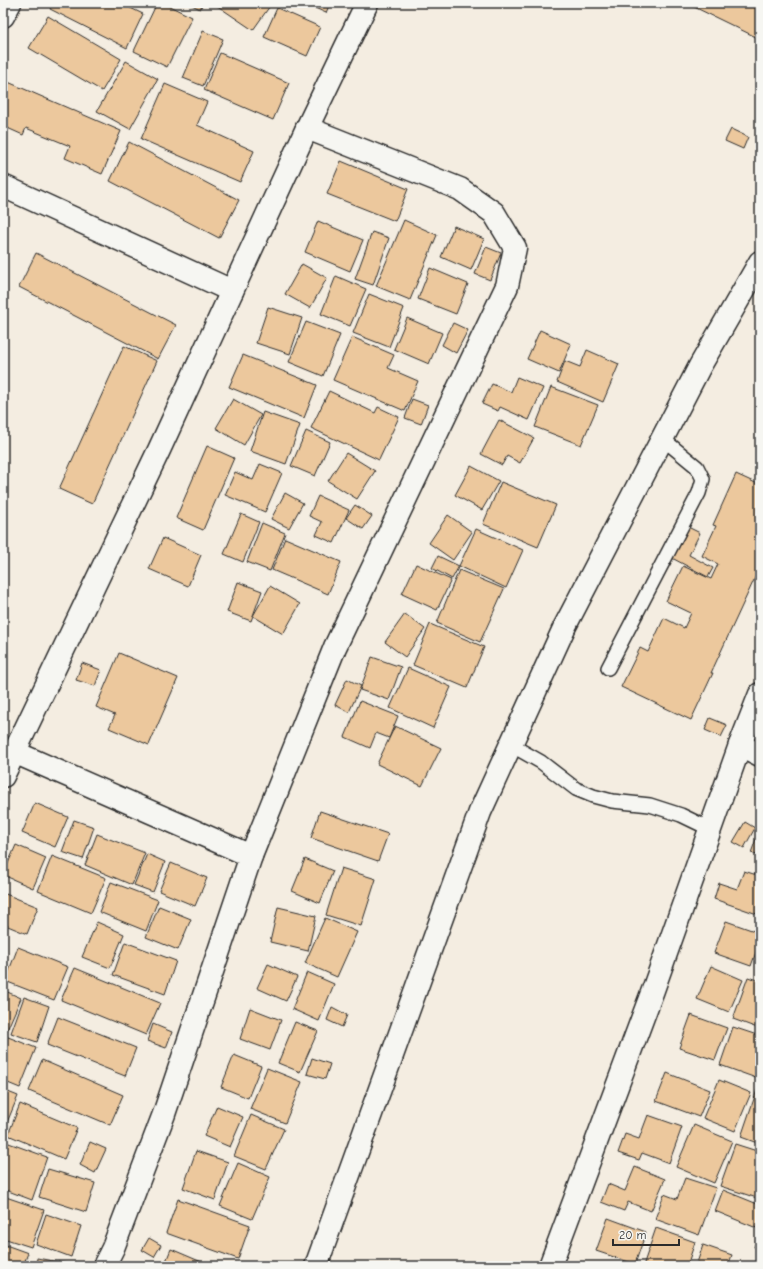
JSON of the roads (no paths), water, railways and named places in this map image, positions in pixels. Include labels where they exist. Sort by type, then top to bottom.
[{"type":"street","points":[[3,16],[10,3]]},
{"type":"street","points":[[3,776],[159,450],[307,128],[367,3]]},
{"type":"street","points":[[104,1266],[113,1248],[164,1114],[251,856],[335,647],[507,286],[515,248],[494,214],[460,189],[307,128]]},
{"type":"street","points":[[3,186],[232,291]]},
{"type":"street","points":[[316,1266],[480,812],[565,626],[700,366],[760,262]]},
{"type":"street","points":[[550,1266],[651,997],[740,745],[760,694]]},
{"type":"street","points":[[740,745],[760,755]]},
{"type":"street","points":[[14,752],[251,856]]},
{"type":"lane","points":[[608,668],[698,493],[703,479],[697,467],[662,439]]},
{"type":"lane","points":[[511,745],[541,762],[576,789],[593,796],[612,801],[650,805],[680,815],[710,829]]}]
